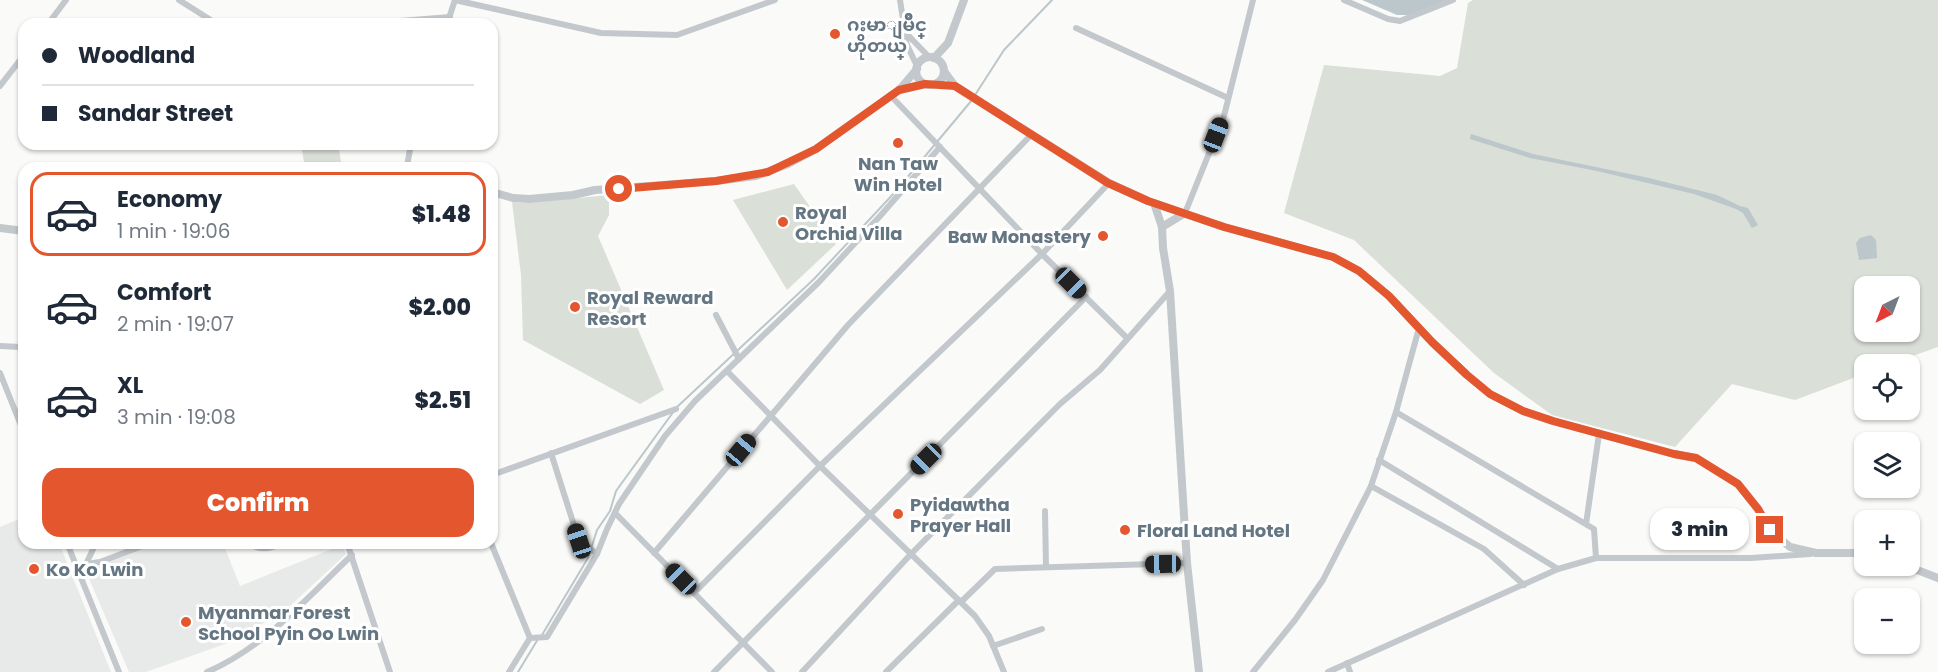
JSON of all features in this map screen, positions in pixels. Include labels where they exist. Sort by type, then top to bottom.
[{"type":"street","points":[[52,18],[66,0]]},
{"type":"street","points":[[179,0],[208,18]]},
{"type":"street","points":[[450,18],[455,0],[601,33],[677,35],[775,0]]},
{"type":"street","points":[[900,0],[907,45],[917,68],[918,78],[925,84]]},
{"type":"street","points":[[936,83],[942,78],[948,44],[964,0]]},
{"type":"street","points":[[1162,227],[1185,213],[1224,116],[1253,0]]},
{"type":"street","points":[[1344,0],[1388,19],[1400,21],[1453,0]]},
{"type":"street","points":[[1076,28],[1228,98]]},
{"type":"street","points":[[906,33],[942,64],[955,86]]},
{"type":"street","points":[[899,90],[924,58],[932,57],[948,44]]},
{"type":"street","points":[[1,83],[18,62]]},
{"type":"street","points":[[498,194],[529,199],[573,195],[595,190],[756,176],[788,164],[816,149],[899,90],[936,83],[955,86],[1108,183],[1154,203],[1224,227],[1333,257],[1359,271],[1389,296],[1467,375],[1490,394],[1523,411],[1599,434],[1696,458],[1738,484],[1758,509],[1770,530],[1790,547],[1816,553]]},
{"type":"street","points":[[890,95],[1042,254],[1127,338]]},
{"type":"street","points":[[654,553],[848,324],[1030,135]]},
{"type":"street","points":[[532,638],[547,637],[596,553],[619,504],[665,436],[695,401],[819,282],[881,215],[939,147]]},
{"type":"street","points":[[694,593],[820,466],[1042,254],[1108,183]]},
{"type":"street","points":[[1154,203],[1162,227],[1170,291],[1186,563],[1199,672]]},
{"type":"street","points":[[0,228],[18,230]]},
{"type":"street","points":[[802,672],[911,554],[1060,404],[1100,370],[1170,291]]},
{"type":"street","points":[[714,672],[1086,297]]},
{"type":"street","points":[[716,315],[739,358]]},
{"type":"street","points":[[1253,672],[1295,620],[1323,580],[1371,486],[1396,412],[1419,328]]},
{"type":"street","points":[[0,346],[18,347]]},
{"type":"street","points":[[727,371],[820,466],[975,616],[993,646],[1004,672]]},
{"type":"street","points":[[0,373],[18,418]]},
{"type":"street","points":[[498,472],[676,409]]},
{"type":"street","points":[[1396,412],[1594,529],[1596,558]]},
{"type":"street","points":[[1586,524],[1599,434]]},
{"type":"street","points":[[551,453],[579,541],[584,541],[596,553]]},
{"type":"street","points":[[1379,460],[1558,568]]},
{"type":"street","points":[[1371,486],[1484,549],[1524,585]]},
{"type":"street","points":[[1045,510],[1046,567]]},
{"type":"street","points":[[616,514],[772,672]]},
{"type":"street","points":[[69,549],[119,672]]},
{"type":"street","points":[[79,573],[93,549]]},
{"type":"street","points":[[86,564],[100,562],[134,549]]},
{"type":"street","points":[[350,549],[390,672]]},
{"type":"street","points":[[494,549],[532,638]]},
{"type":"street","points":[[1328,672],[1558,568],[1596,558],[1751,558],[1816,553],[1854,553]]},
{"type":"street","points":[[207,672],[226,663],[270,634],[352,555]]},
{"type":"street","points":[[886,672],[995,569],[1186,563]]},
{"type":"street","points":[[1920,571],[1938,578]]},
{"type":"street","points":[[993,646],[1042,629]]},
{"type":"street","points":[[510,672],[532,638]]},
{"type":"street","points":[[1347,663],[1350,672]]},
{"type":"shaded area","points":[[1362,0],[1449,0],[1409,15],[1397,15]]},
{"type":"shaded area","points":[[1473,0],[1938,0],[1938,347],[1918,354],[1854,354],[1854,378],[1795,400],[1732,384],[1675,447],[1552,415],[1494,373],[1354,240],[1284,213],[1324,65],[1440,76],[1457,68],[1468,3]]},
{"type":"shaded area","points":[[1471,134],[1533,154],[1649,178],[1717,195],[1748,208],[1758,225],[1752,228],[1743,213],[1694,194],[1530,158],[1470,139]]},
{"type":"shaded area","points":[[302,150],[339,150],[341,162],[304,162]]},
{"type":"shaded area","name":"Royal Orchid Villa","points":[[794,184],[836,244],[787,290],[733,200]]},
{"type":"shaded area","name":"Royal Reward Resort","points":[[609,195],[609,215],[598,236],[664,390],[640,404],[523,340],[521,275],[512,202],[526,203]]},
{"type":"shaded area","points":[[1871,235],[1876,240],[1877,258],[1859,260],[1856,243],[1860,238]]},
{"type":"shaded area","points":[[18,520],[18,549],[61,549],[111,672],[0,672],[0,527]]},
{"type":"shaded area","name":"Myanmar Forest School Pyin Oo Lwin","points":[[139,549],[225,549],[240,586],[332,549],[344,549],[346,554],[290,606],[239,639],[146,672],[129,672],[85,569]]},
{"type":"waterway","points":[[975,95],[1004,50],[1052,0]]},
{"type":"waterway","points":[[677,407],[814,279],[896,191],[972,100]]},
{"type":"waterway","points":[[542,635],[588,558],[597,530],[610,511],[616,491],[674,411]]},
{"type":"waterway","points":[[518,672],[538,639]]},
{"type":"place","name":"ဂႏမာျမိဳင္ ဟိုတယ္","points":[[835,34]]},
{"type":"place","name":"Nan Taw Win Hotel","points":[[898,143]]},
{"type":"place","name":"Royal Orchid Villa","points":[[783,222]]},
{"type":"place","name":"Baw Monastery","points":[[1103,236]]},
{"type":"place","name":"Royal Reward Resort","points":[[575,307]]},
{"type":"place","name":"Pyidawtha Prayer Hall","points":[[898,514]]},
{"type":"place","name":"Floral Land Hotel","points":[[1125,530]]},
{"type":"place","name":"Ko Ko Lwin","points":[[34,569]]},
{"type":"place","name":"Myanmar Forest School Pyin Oo Lwin","points":[[186,622]]},
{"type":"route","points":[[619,189],[756,176],[788,164],[816,149],[899,90],[936,83],[955,86],[1108,183],[1148,201],[1224,227],[1311,249],[1333,257],[1359,271],[1389,296],[1432,342],[1490,394],[1523,411],[1553,421],[1619,440],[1696,458],[1738,484],[1758,509],[1770,530]]}]
